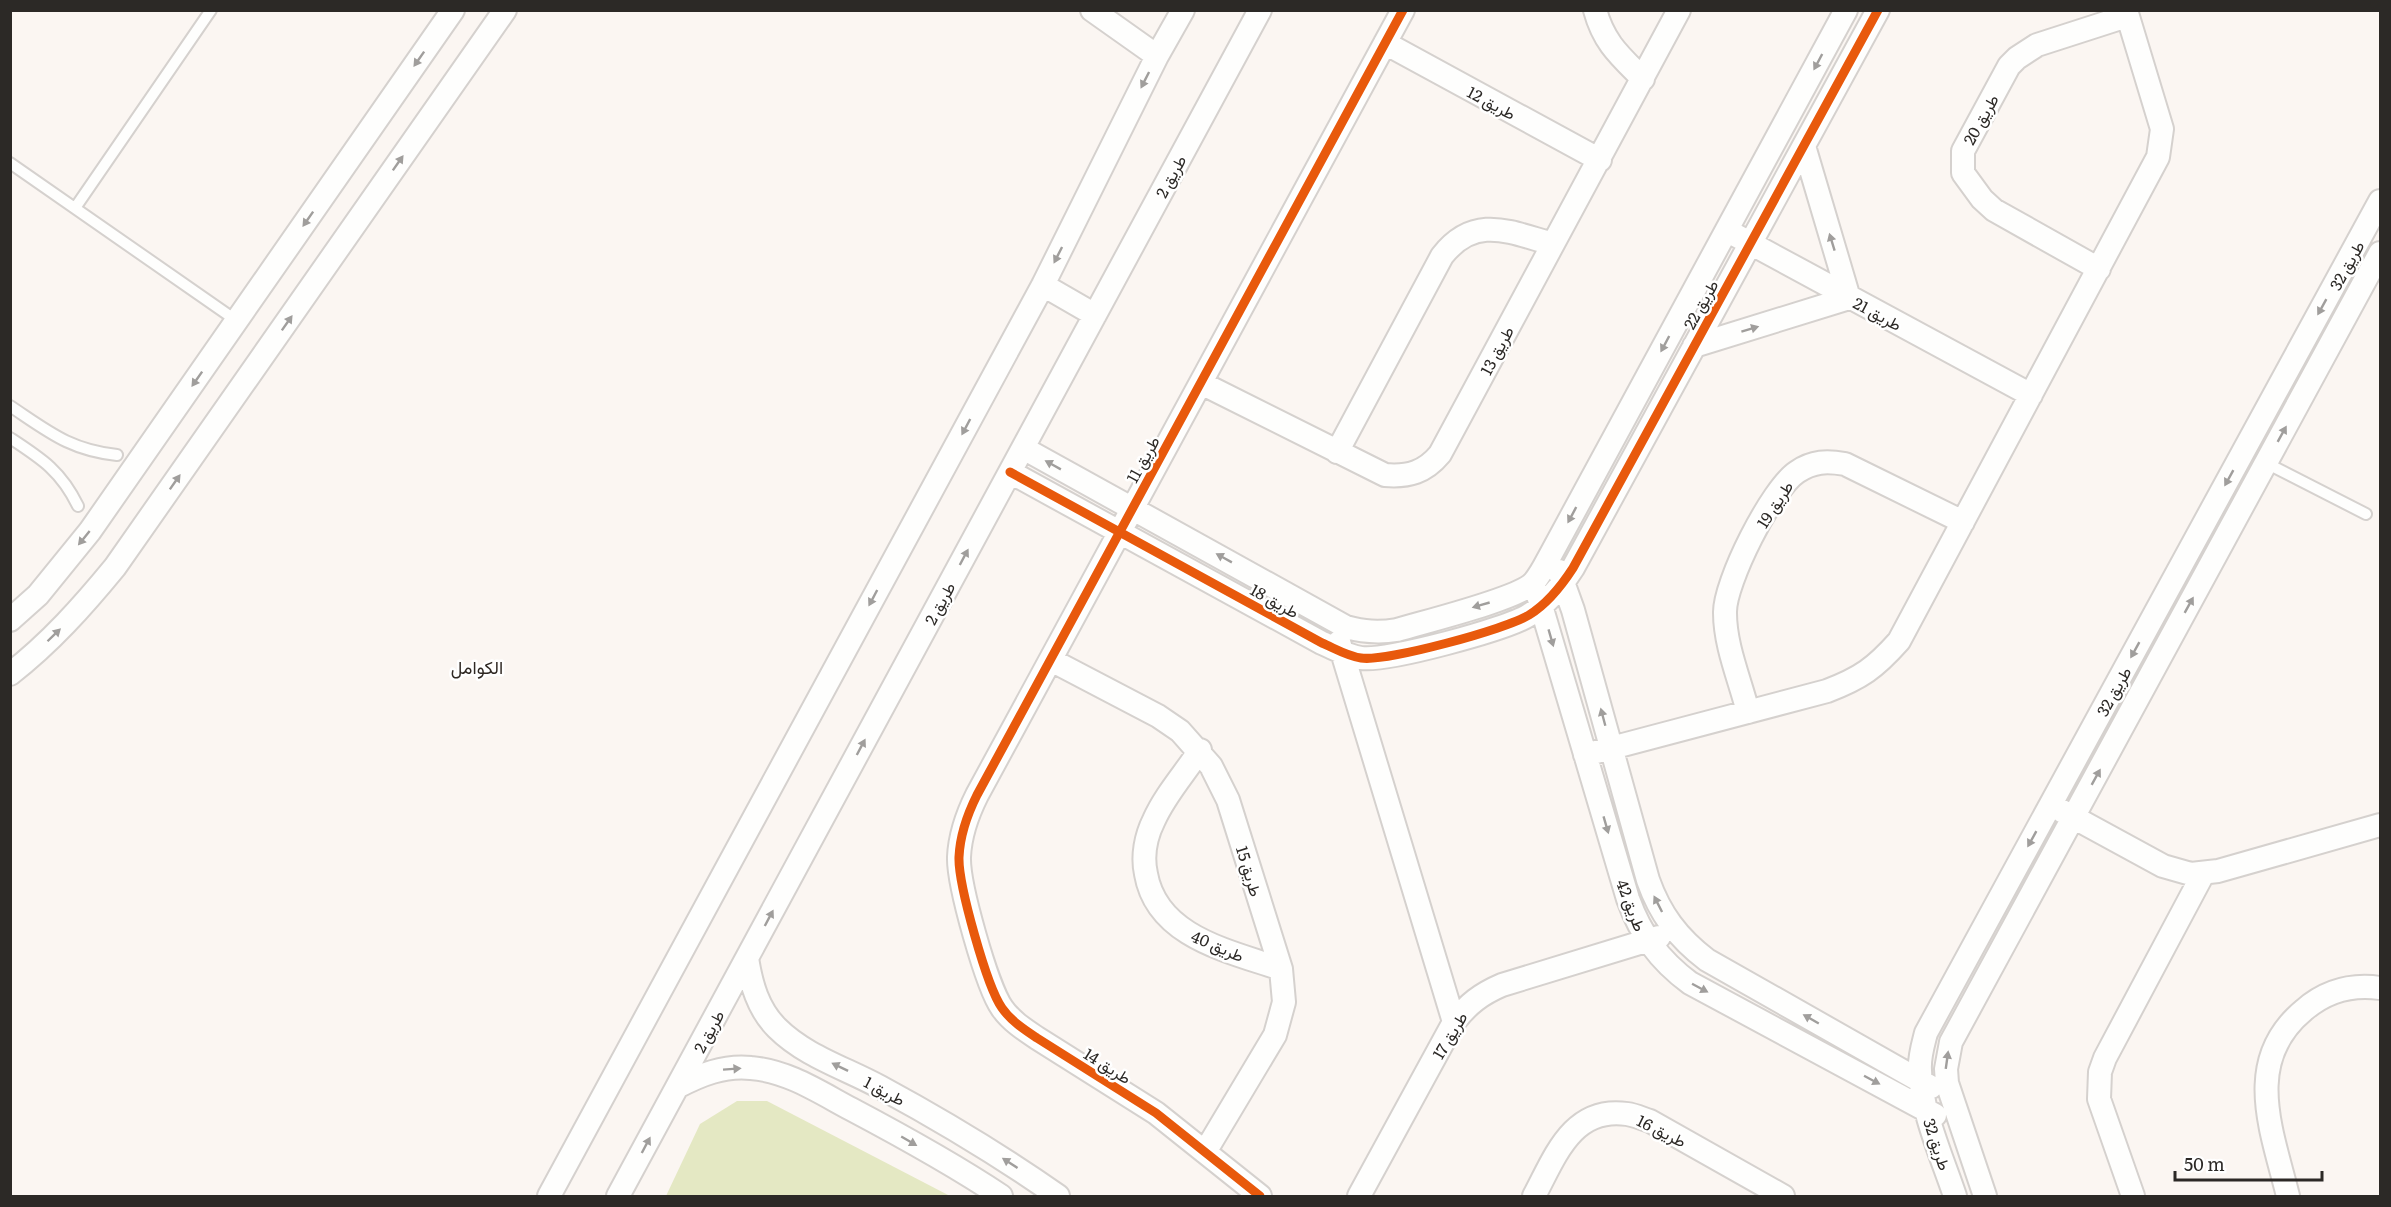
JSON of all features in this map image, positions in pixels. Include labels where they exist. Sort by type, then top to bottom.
[{"type":"street","points":[[10,620],[38,595],[90,531],[453,10]]},
{"type":"street","points":[[10,674],[74,616],[115,567],[505,10]]},
{"type":"street","points":[[1092,10],[1157,56]]},
{"type":"street","points":[[549,1197],[1042,285],[1157,56],[1183,10]]},
{"type":"street","name":"طريق 2","points":[[618,1197],[1260,10]]},
{"type":"street","name":"طريق 11","points":[[976,934],[961,880],[959,859],[961,837],[967,815],[1403,10]]},
{"type":"street","points":[[1595,10],[1600,29],[1613,50],[1643,79]]},
{"type":"street","name":"طريق 13","points":[[1201,383],[1385,475],[1410,475],[1432,464],[1440,454],[1600,160],[1679,10]]},
{"type":"street","name":"طريق 22","points":[[1534,582],[1846,10]]},
{"type":"street","name":"طريق 22","points":[[1541,606],[1564,582],[1878,10]]},
{"type":"street","points":[[1585,755],[1827,691],[1855,680],[1879,663],[1899,641],[2158,157],[2162,142],[2159,120],[2127,13]]},
{"type":"street","name":"طريق 20","points":[[2099,269],[1994,210],[1982,199],[1963,173],[1963,151],[2003,76],[2017,58],[2037,45],[2127,13]]},
{"type":"street","name":"طريق 12","points":[[1385,44],[1600,160]]},
{"type":"street","points":[[1694,346],[1849,298],[1804,146]]},
{"type":"street","name":"طريق 32","points":[[1955,1197],[1920,1081],[1921,1050],[1926,1033],[2380,201]]},
{"type":"street","points":[[1337,452],[1442,256],[1453,243],[1467,233],[1484,229],[1499,229],[1553,244]]},
{"type":"street","name":"طريق 21","points":[[1727,230],[2031,395]]},
{"type":"street","name":"طريق 32","points":[[1985,1197],[1953,1100],[1946,1069],[1951,1042],[2380,253]]},
{"type":"street","points":[[1042,285],[1095,315]]},
{"type":"street","name":"طريق 18","points":[[1023,448],[1354,629],[1380,633],[1505,597],[1526,589],[1534,582]]},
{"type":"street","name":"طريق 19","points":[[1748,712],[1729,640],[1725,597],[1748,545],[1783,487],[1795,473],[1810,464],[1828,461],[1845,464],[1963,522]]},
{"type":"street","name":"طريق 18","points":[[1010,472],[1342,652],[1360,658],[1381,658],[1509,625],[1541,606]]},
{"type":"street","name":"طريق 42","points":[[1551,554],[1564,582],[1648,880],[1655,899],[1675,932],[1707,960],[1953,1100]]},
{"type":"street","name":"طريق 42","points":[[1534,582],[1628,899],[1635,919],[1647,941],[1673,970],[1690,983],[1963,1130]]},
{"type":"street","points":[[1331,617],[1454,1022]]},
{"type":"street","name":"طريق 15","points":[[1051,660],[1158,716],[1180,731],[1200,750],[1216,774],[1228,800],[1281,969],[1284,1002],[1275,1035],[1205,1152]]},
{"type":"street","name":"طريق 40","points":[[1200,750],[1154,820],[1146,841],[1144,864],[1148,887],[1159,908],[1175,925],[1221,948],[1281,969]]},
{"type":"street","points":[[2050,805],[2163,866],[2190,874],[2203,874],[2380,825]]},
{"type":"street","points":[[2133,1197],[2099,1099],[2100,1072],[2105,1058],[2203,874]]},
{"type":"street","name":"طريق 17","points":[[1359,1197],[1454,1022],[1467,1005],[1483,993],[1502,985],[1675,932]]},
{"type":"street","name":"طريق 14","points":[[976,934],[992,991],[1002,1009],[1020,1026],[1156,1113],[1260,1197]]},
{"type":"street","name":"طريق 1","points":[[747,958],[751,982],[761,1006],[776,1026],[795,1043],[925,1112],[986,1148],[1058,1197]]},
{"type":"street","points":[[2288,1197],[2267,1113],[2265,1083],[2270,1058],[2287,1027],[2313,1002],[2334,991],[2353,987],[2380,988]]},
{"type":"street","name":"طريق 1","points":[[677,1087],[696,1077],[722,1069],[749,1067],[776,1072],[882,1125],[1001,1197]]},
{"type":"street","name":"طريق 16","points":[[1534,1197],[1565,1138],[1587,1120],[1604,1114],[1628,1114],[1650,1121],[1783,1197]]},
{"type":"lane","points":[[75,208],[211,10]]},
{"type":"lane","points":[[10,163],[237,321]]},
{"type":"lane","points":[[10,406],[63,441],[90,451],[117,455]]},
{"type":"lane","points":[[10,438],[54,469],[70,490],[78,506]]},
{"type":"lane","points":[[2266,463],[2366,514]]},
{"type":"green space","points":[[737,1101],[767,1101],[950,1196],[666,1196],[700,1124]]},
{"type":"cycle path","points":[[1260,1196],[1156,1113],[1032,1035],[1006,1013],[996,997],[974,935],[963,889],[959,857],[965,825],[977,795],[1403,10]]},
{"type":"cycle path","points":[[1010,472],[1322,643],[1356,657],[1374,658],[1419,650],[1497,628],[1529,615],[1554,594],[1573,568],[1878,10]]},
{"type":"district","name":"الكوامل","points":[[477,666]]}]
